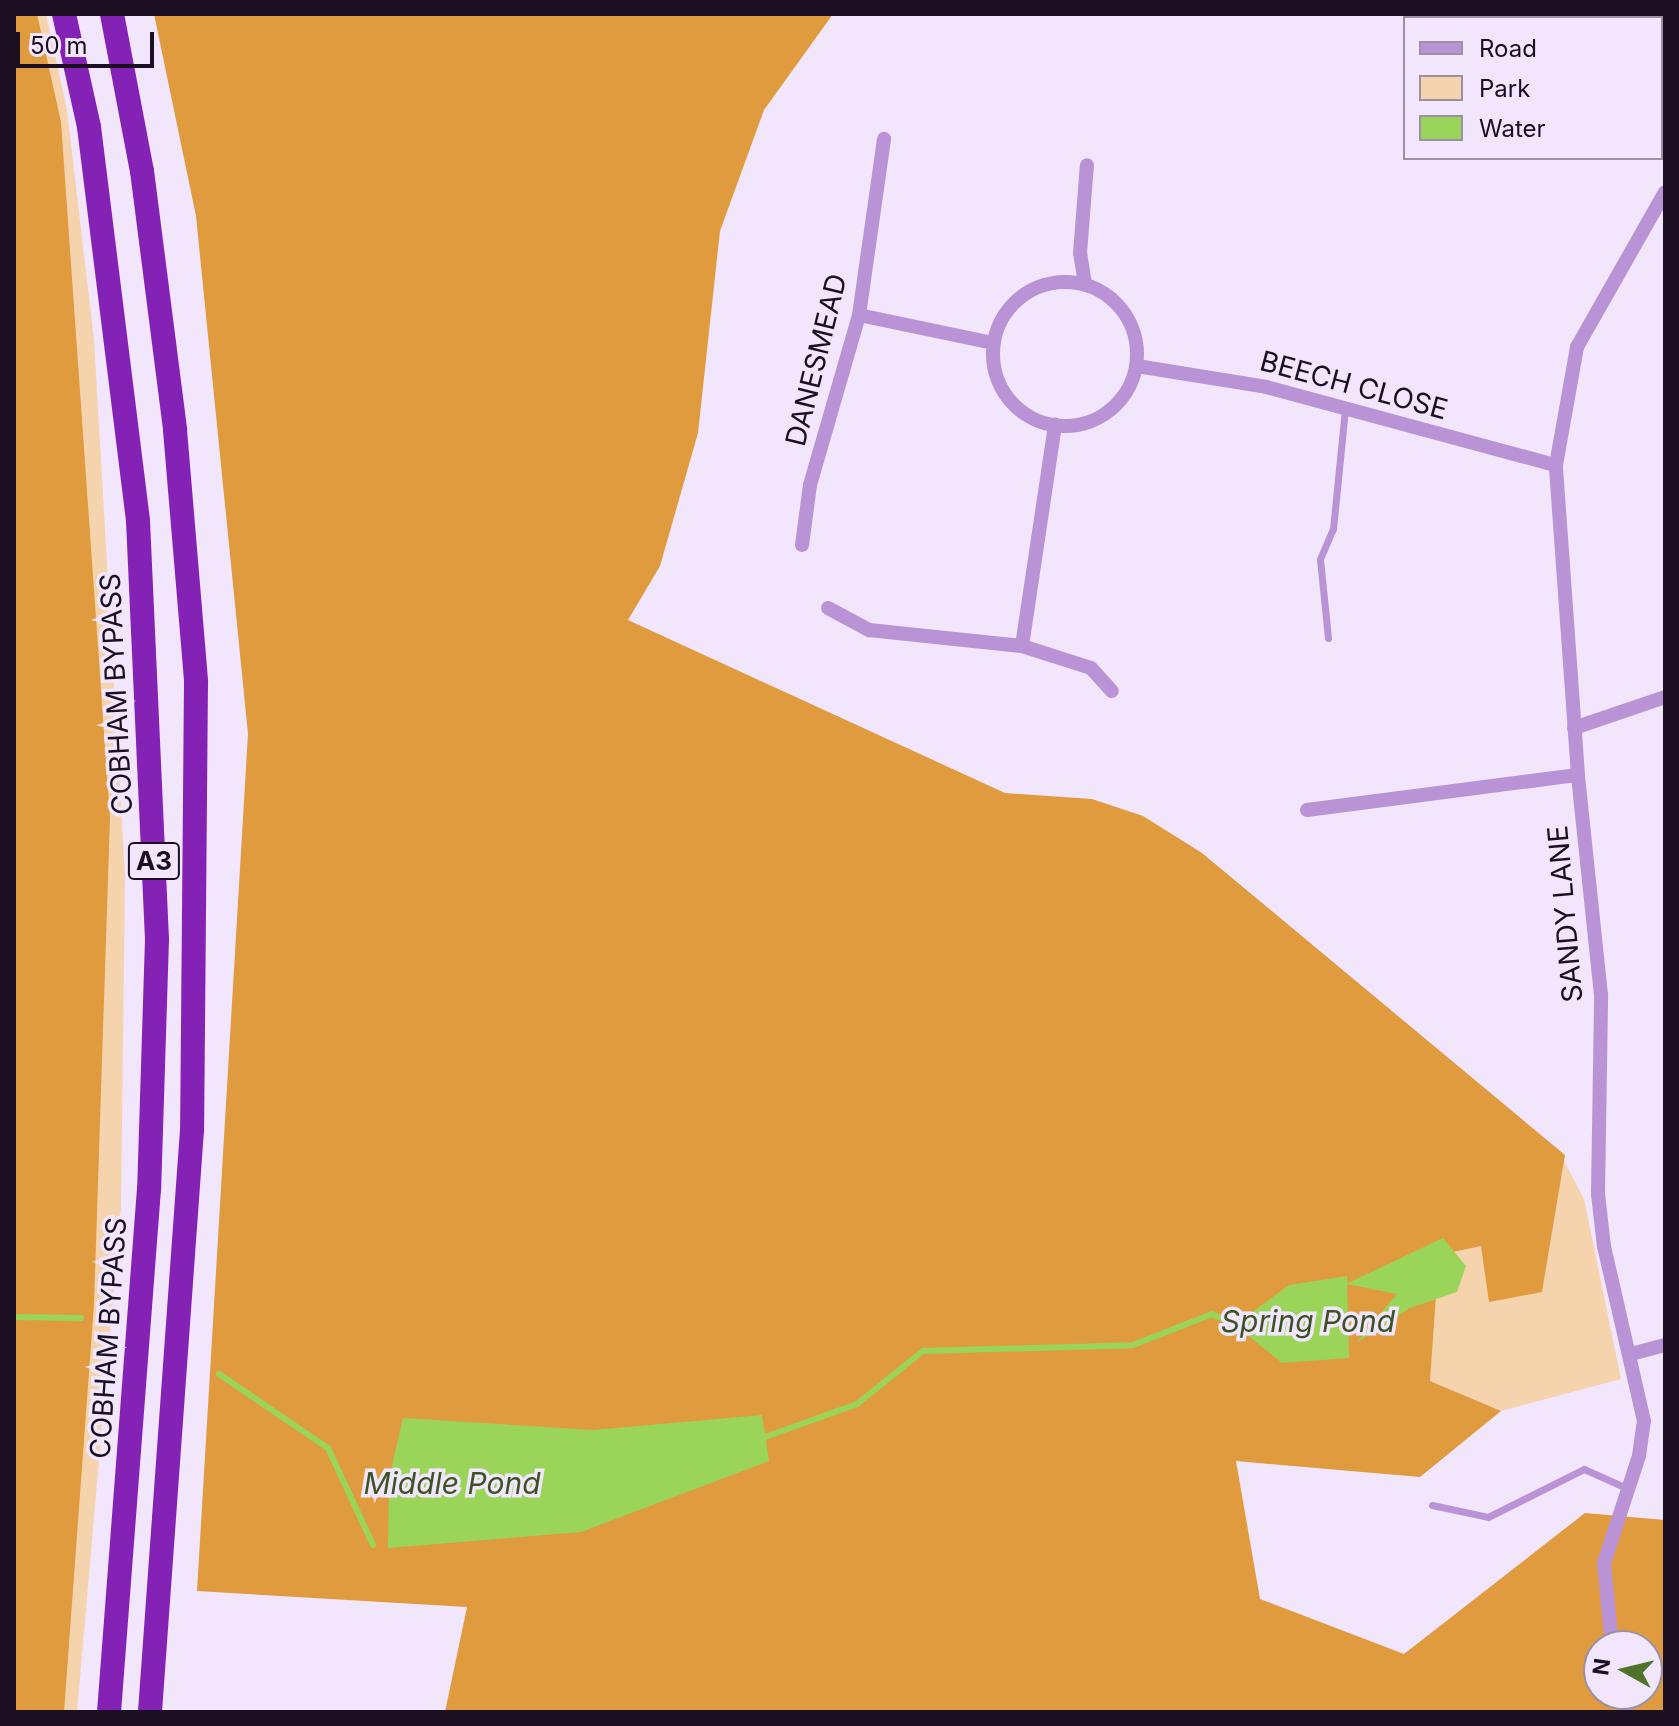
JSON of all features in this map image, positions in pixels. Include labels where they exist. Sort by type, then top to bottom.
[{"type":"highway","name":"COBHAM BYPASS","points":[[64,14],[89,127],[138,521],[157,939],[149,1189],[109,1712]]},
{"type":"highway","name":"A3","points":[[112,14],[142,171],[173,415],[196,682],[192,1130],[150,1712]]},
{"type":"street","name":"DANESMEAD","points":[[802,545],[810,485],[859,315],[884,139]]},
{"type":"street","points":[[1085,284],[1080,253],[1087,165]]},
{"type":"street","name":"SANDY LANE","points":[[1610,1630],[1604,1563],[1629,1489],[1644,1421],[1604,1246],[1598,1194],[1601,995],[1574,728],[1556,465],[1577,347],[1665,192]]},
{"type":"street","points":[[1052,282],[1085,284],[1119,305],[1136,337],[1137,366],[1129,390],[1098,420],[1074,427],[1038,422],[1009,402],[994,372],[993,343],[1018,299],[1052,282]]},
{"type":"street","points":[[859,315],[993,343]]},
{"type":"street","name":"BEECH CLOSE","points":[[1137,366],[1212,374],[1556,465]]},
{"type":"street","points":[[1022,646],[1055,424]]},
{"type":"street","points":[[828,608],[869,630],[1022,646],[1091,668],[1112,691]]},
{"type":"street","points":[[1574,728],[1665,697]]},
{"type":"street","points":[[1307,810],[1578,775]]},
{"type":"street","points":[[1631,1354],[1665,1345]]},
{"type":"lane","points":[[1328,638],[1320,559],[1333,529],[1345,409]]},
{"type":"lane","points":[[1432,1505],[1488,1517],[1584,1469],[1629,1489]]},
{"type":"green space","points":[[14,14],[46,14],[67,110],[94,340],[125,875],[121,1207],[77,1712],[14,1712]]},
{"type":"green space","points":[[1564,1161],[1584,1199],[1621,1379],[1501,1411],[1430,1381],[1439,1255],[1481,1246],[1542,1292]]},
{"type":"shaded area","points":[[14,14],[37,14],[61,122],[110,817],[94,1304],[64,1712],[14,1712]]},
{"type":"shaded area","points":[[154,14],[833,14],[764,110],[720,231],[698,433],[660,566],[628,620],[1005,793],[1092,799],[1143,816],[1202,853],[1565,1155],[1542,1292],[1489,1302],[1481,1246],[1439,1255],[1430,1381],[1501,1411],[1420,1477],[1236,1461],[1260,1599],[1404,1654],[1585,1513],[1665,1520],[1665,1712],[445,1712],[467,1607],[197,1591],[248,734],[196,216]]},
{"type":"water","name":"Spring Pond","points":[[1443,1238],[1466,1266],[1457,1292],[1410,1308],[1356,1343],[1397,1294],[1347,1284],[1349,1358],[1282,1363],[1235,1325],[1289,1285],[1347,1276],[1348,1283]]},
{"type":"water","name":"Middle Pond","points":[[762,1415],[769,1461],[581,1532],[388,1548],[389,1479],[403,1418],[593,1430]]},
{"type":"waterway","name":"Spring Pond","points":[[765,1437],[857,1404],[923,1351],[1133,1345],[1212,1314],[1235,1325]]},
{"type":"waterway","points":[[14,1317],[81,1318]]},
{"type":"waterway","points":[[219,1374],[328,1448],[373,1545]]}]
